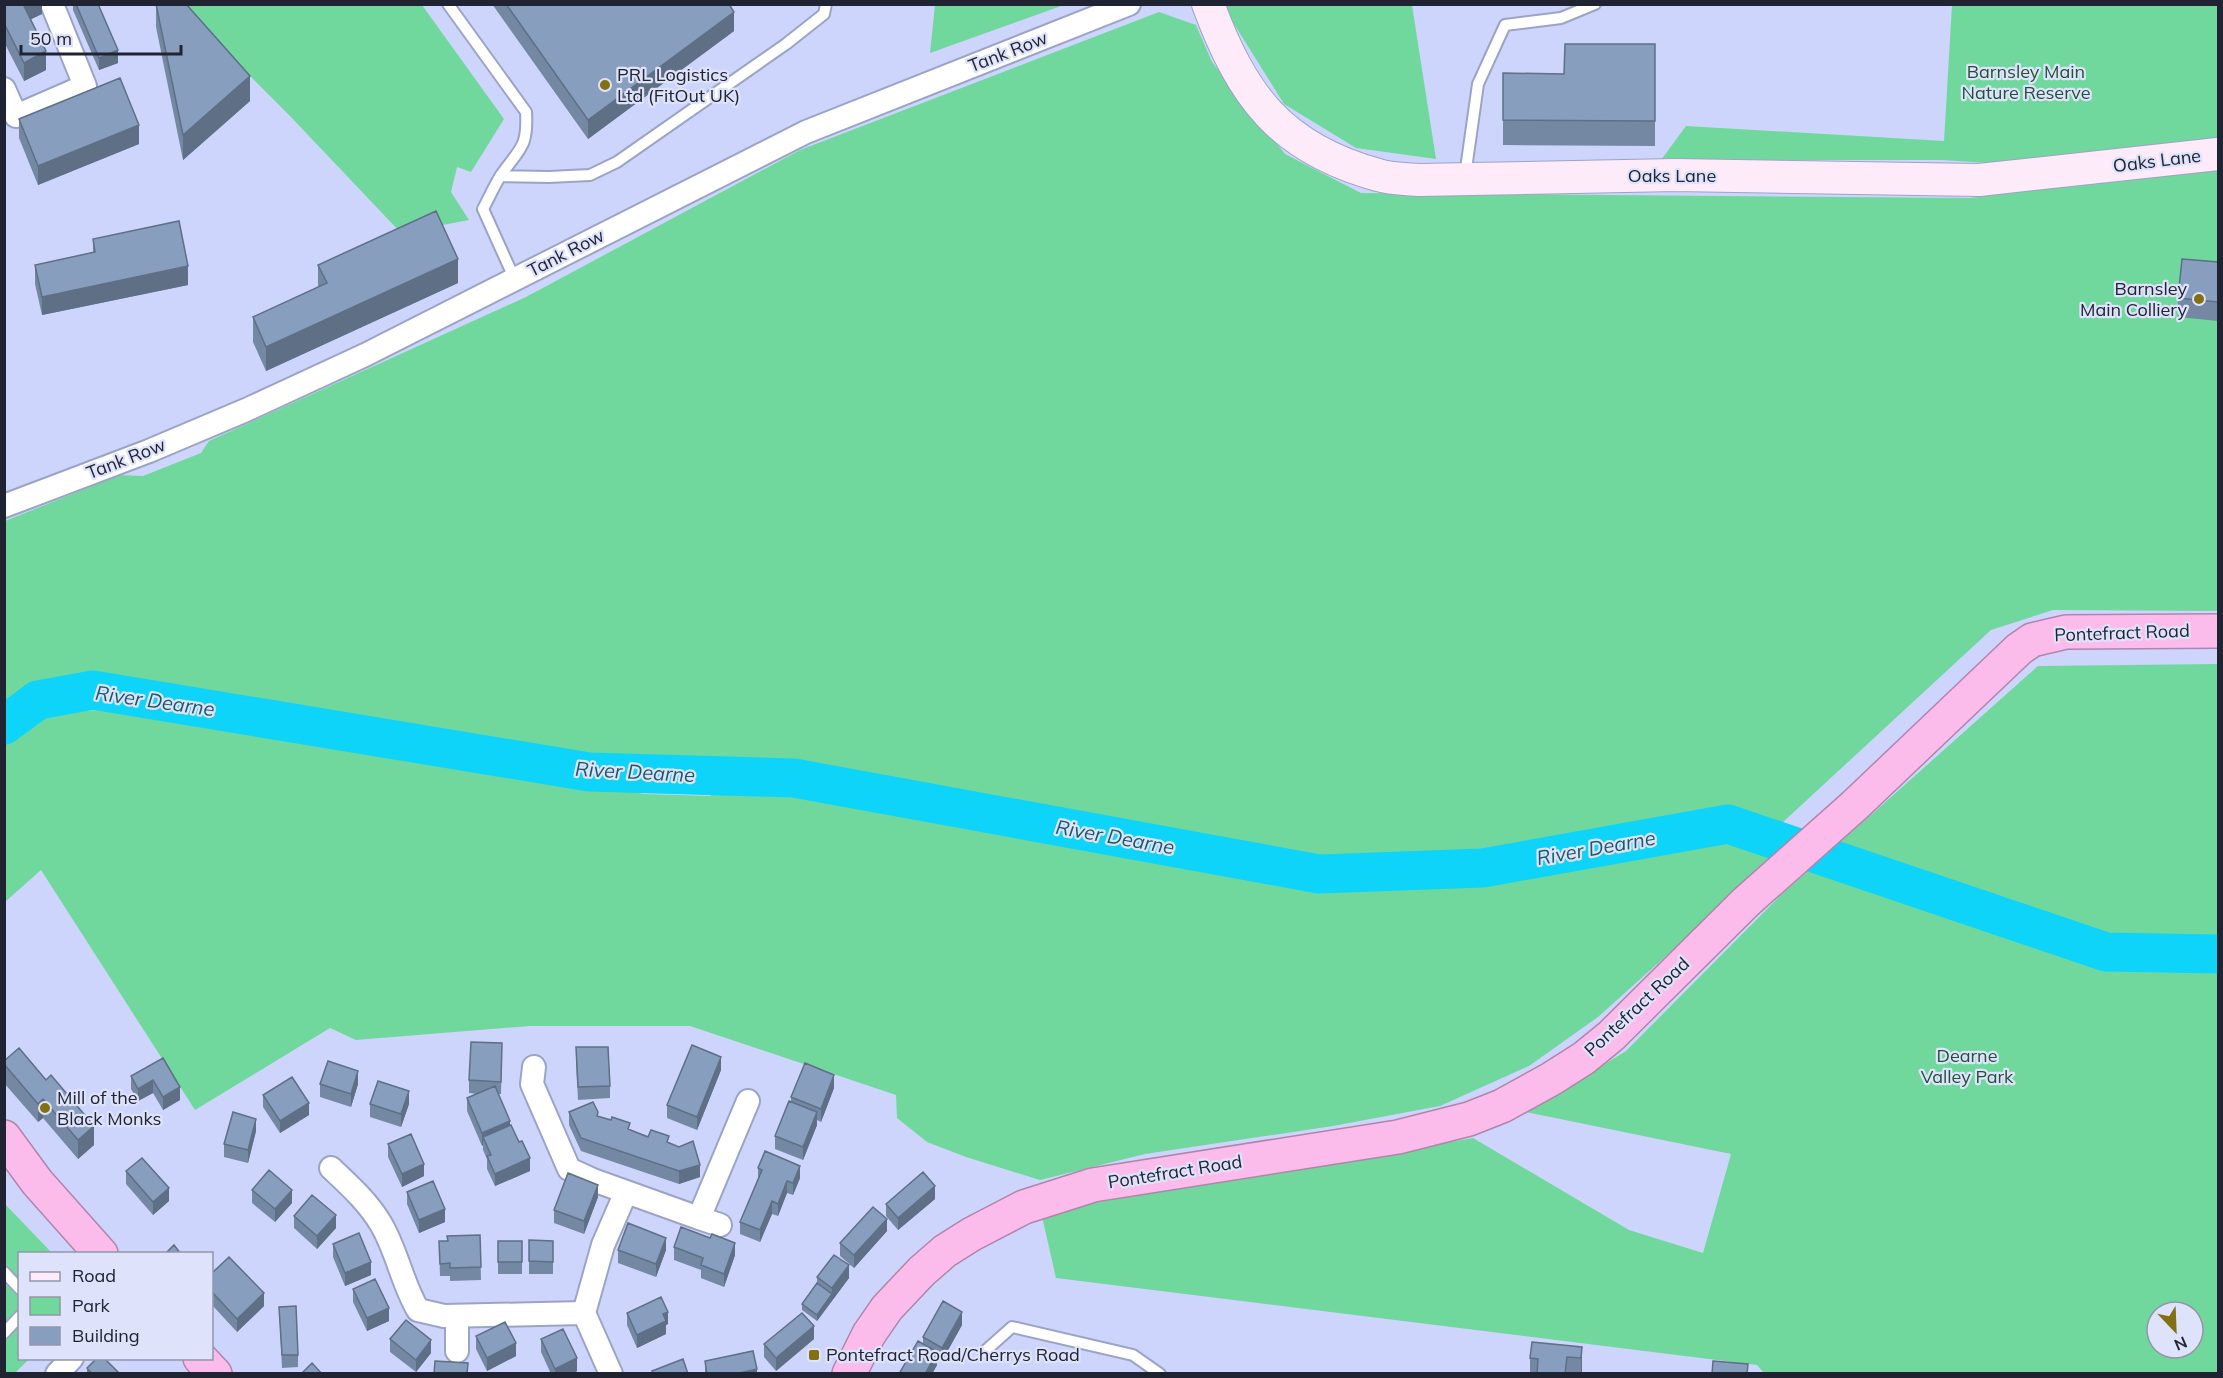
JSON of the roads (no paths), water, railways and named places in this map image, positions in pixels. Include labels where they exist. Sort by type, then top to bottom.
[{"type":"highway","name":"Pontefract Road","points":[[849,1374],[869,1334],[887,1308],[922,1271],[954,1246],[1024,1207],[1093,1185],[1398,1137],[1469,1119],[1526,1094],[1584,1058],[1611,1036],[1746,902],[1854,806],[2032,640],[2066,632],[2218,631]]},
{"type":"highway","points":[[4,1137],[37,1182],[98,1252]]},
{"type":"highway","points":[[201,1360],[214,1374]]},
{"type":"street","points":[[4,89],[16,116],[85,86],[52,4]]},
{"type":"street","name":"Tank Row","points":[[4,506],[149,451],[246,410],[365,355],[806,132],[1129,4]]},
{"type":"street","name":"Oaks Lane","points":[[1208,4],[1218,32],[1239,74],[1259,104],[1278,125],[1301,142],[1329,157],[1380,176],[1419,180],[1675,175],[1979,180],[2218,154]]},
{"type":"street","points":[[534,1067],[532,1084],[569,1169],[626,1192],[710,1221],[748,1101]]},
{"type":"street","points":[[331,1168],[360,1196],[381,1224],[394,1251],[407,1291],[418,1310],[444,1316],[584,1313]]},
{"type":"street","points":[[611,1374],[584,1313],[603,1245],[626,1192]]},
{"type":"street","points":[[457,1316],[457,1351]]},
{"type":"street","points":[[57,1374],[71,1360]]},
{"type":"lane","points":[[448,4],[526,112],[527,132],[520,153],[501,176],[483,209],[515,280]]},
{"type":"lane","points":[[501,176],[590,175],[617,162],[786,44],[824,14],[826,4]]},
{"type":"lane","points":[[1464,179],[1478,84],[1505,25],[1561,18],[1595,4]]},
{"type":"lane","points":[[4,1272],[18,1287]]},
{"type":"lane","points":[[4,1333],[18,1318]]},
{"type":"lane","points":[[984,1352],[1012,1327],[1134,1355],[1160,1374]]},
{"type":"waterway","name":"River Dearne","points":[[4,725],[38,700],[93,690],[589,772],[794,778],[1319,874],[1483,868],[1728,824],[2106,952],[2218,954]]},
{"type":"place","name":"PRL Logistics Ltd (FitOut UK)","points":[[605,85]]},
{"type":"place","name":"Barnsley Main Colliery","points":[[2199,299]]},
{"type":"place","name":"Mill of the Black Monks","points":[[45,1108]]},
{"type":"place","name":"Pontefract Road/Cherrys Road","points":[[814,1355]]},
{"type":"park label","name":"Barnsley Main Nature Reserve","points":[[2026,82]]},
{"type":"park label","name":"Dearne Valley Park","points":[[1967,1066]]}]
